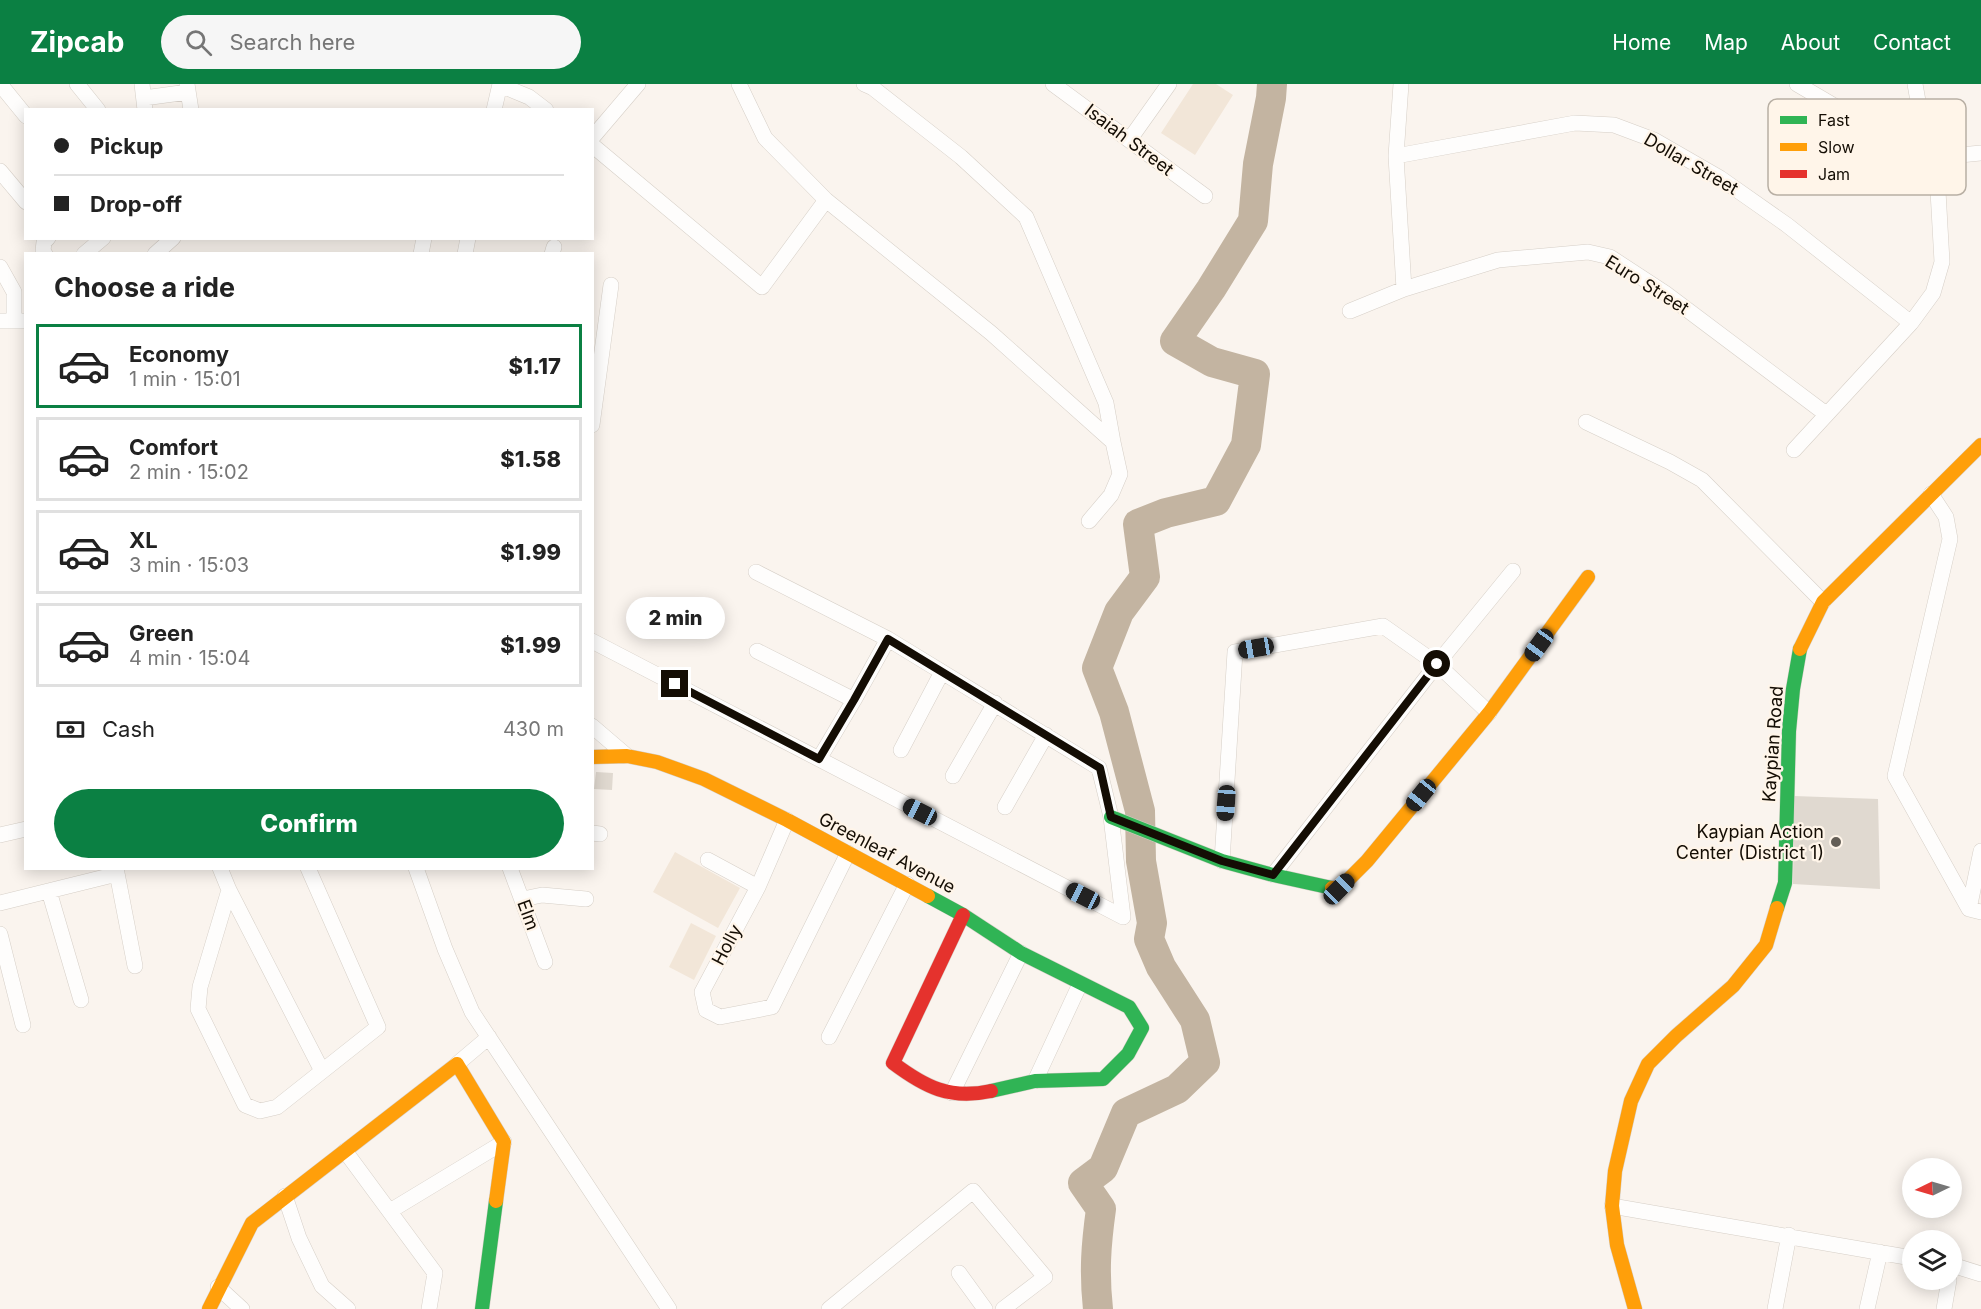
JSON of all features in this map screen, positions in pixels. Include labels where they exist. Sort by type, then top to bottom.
[{"type":"street","points":[[0,84],[24,114]]},
{"type":"street","points":[[77,84],[96,108]]},
{"type":"street","points":[[494,108],[500,84],[529,97],[543,108]]},
{"type":"street","points":[[594,136],[638,84]]},
{"type":"street","points":[[739,84],[765,138],[826,200],[991,333],[1113,442]]},
{"type":"street","points":[[864,84],[873,88],[961,157],[1026,217],[1106,403],[1120,474],[1112,495],[1089,521]]},
{"type":"street","name":"Isaiah Street","points":[[1053,84],[1205,196]]},
{"type":"street","points":[[1130,140],[1170,84]]},
{"type":"street","points":[[1401,84],[1396,156],[1404,290]]},
{"type":"street","points":[[1797,84],[1823,99]]},
{"type":"street","points":[[1915,84],[1918,99]]},
{"type":"street","points":[[143,97],[188,88],[191,108]]},
{"type":"street","name":"Dollar Street","points":[[1396,156],[1575,123],[1614,124],[1654,140],[1720,178],[1787,225],[1911,323]]},
{"type":"street","points":[[594,147],[762,286],[826,200]]},
{"type":"street","points":[[1966,154],[1981,153]]},
{"type":"street","points":[[0,171],[24,200]]},
{"type":"street","points":[[1794,450],[1911,323],[1933,293],[1942,262],[1938,195]]},
{"type":"street","points":[[86,252],[101,240]]},
{"type":"street","points":[[157,252],[171,240]]},
{"type":"street","name":"Euro Street","points":[[1350,311],[1404,290],[1498,260],[1588,252],[1610,257],[1665,292],[1826,414]]},
{"type":"street","points":[[0,267],[14,292],[13,321]]},
{"type":"street","points":[[594,391],[597,341],[611,285]]},
{"type":"street","points":[[1586,422],[1702,480],[1823,602]]},
{"type":"street","name":"Kaypian Road","points":[[1635,1309],[1617,1245],[1612,1206],[1615,1171],[1630,1101],[1648,1064],[1733,986],[1766,945],[1785,883],[1789,731],[1793,689],[1801,646],[1823,602],[1981,444]]},
{"type":"street","points":[[1931,494],[1946,517],[1950,539],[1895,776],[1975,911]]},
{"type":"street","points":[[1273,875],[1437,664],[1513,571]]},
{"type":"street","points":[[594,642],[1123,917],[1117,819],[1100,768],[888,639],[756,572]]},
{"type":"street","points":[[1117,819],[1222,861],[1339,889],[1367,861],[1489,713],[1588,577]]},
{"type":"street","points":[[1222,861],[1235,651],[1383,626],[1437,664],[1489,713]]},
{"type":"street","points":[[819,759],[888,639]]},
{"type":"street","points":[[757,651],[854,700]]},
{"type":"street","points":[[901,750],[942,672]]},
{"type":"street","points":[[953,776],[994,703]]},
{"type":"street","points":[[594,728],[627,756]]},
{"type":"street","points":[[1005,807],[1046,735]]},
{"type":"street","name":"Greenleaf Avenue","points":[[594,757],[627,756],[657,762],[704,779],[907,884],[963,915],[1021,953],[1129,1007],[1143,1028],[1128,1054],[1103,1078],[1035,1081]]},
{"type":"street","name":"Holly","points":[[787,820],[758,887],[702,992],[706,1010],[720,1017],[772,1007],[848,853]]},
{"type":"street","points":[[0,835],[24,829]]},
{"type":"street","points":[[1975,911],[1981,851]]},
{"type":"street","points":[[708,860],[758,887]]},
{"type":"street","points":[[221,870],[322,1071]]},
{"type":"street","points":[[229,890],[200,987],[198,1009],[245,1106],[260,1111],[277,1107],[378,1028],[309,870]]},
{"type":"street","points":[[417,870],[445,949],[472,1012],[669,1309]]},
{"type":"street","name":"Elm","points":[[511,870],[545,962]]},
{"type":"street","points":[[0,903],[116,871],[135,966]]},
{"type":"street","points":[[829,1037],[907,884]]},
{"type":"street","points":[[49,891],[81,1000]]},
{"type":"street","points":[[523,899],[542,895],[586,899]]},
{"type":"street","points":[[963,915],[893,1064],[918,1082],[952,1093],[972,1095],[1035,1081],[1080,984]]},
{"type":"street","points":[[0,934],[23,1025]]},
{"type":"street","points":[[952,1093],[1021,953]]},
{"type":"street","points":[[209,1309],[252,1223],[489,1037]]},
{"type":"street","points":[[457,1064],[504,1142],[482,1309]]},
{"type":"street","points":[[390,1211],[504,1142]]},
{"type":"street","points":[[345,1151],[435,1273],[429,1309]]},
{"type":"street","points":[[830,1309],[974,1191],[1045,1277],[1003,1309]]},
{"type":"street","points":[[285,1196],[299,1238],[322,1286],[348,1309]]},
{"type":"street","points":[[1612,1206],[1902,1256]]},
{"type":"street","points":[[1775,1309],[1789,1235]]},
{"type":"street","points":[[1868,1309],[1880,1252]]},
{"type":"street","points":[[1962,1268],[1981,1274]]},
{"type":"street","points":[[959,1273],[986,1309]]},
{"type":"street","points":[[218,1287],[242,1309]]},
{"type":"street","points":[[1944,1309],[1947,1290]]},
{"type":"shaded area","points":[[1193,84],[1216,84],[1233,95],[1195,155],[1161,133]]},
{"type":"shaded area","points":[[675,852],[740,888],[718,928],[653,892]]},
{"type":"shaded area","points":[[691,923],[716,936],[694,980],[669,967]]},
{"type":"building","points":[[596,772],[613,773],[612,790],[594,789]]},
{"type":"building","name":"Kaypian Action Center (District 1)","points":[[1794,796],[1878,799],[1880,889],[1793,884]]},
{"type":"waterway","points":[[1098,1309],[1096,1259],[1101,1209],[1083,1183],[1103,1168],[1126,1113],[1177,1089],[1205,1062],[1195,1020],[1161,967],[1149,939],[1152,923],[1141,861],[1140,811],[1114,712],[1097,668],[1119,612],[1145,577],[1138,524],[1166,513],[1216,501],[1246,445],[1255,374],[1212,362],[1175,341],[1211,289],[1253,221],[1258,164],[1272,84]]},
{"type":"traffic: fast","points":[[1777,908],[1785,883],[1789,731],[1800,649]]},
{"type":"traffic: fast","points":[[1111,817],[1222,861],[1332,888]]},
{"type":"traffic: fast","points":[[928,896],[963,915],[1021,953],[1129,1007],[1142,1028],[1128,1054],[1103,1079],[1035,1081],[991,1091]]},
{"type":"traffic: fast","points":[[482,1309],[496,1201]]},
{"type":"traffic: slow","points":[[1800,649],[1823,602],[1981,445]]},
{"type":"traffic: slow","points":[[1332,888],[1339,889],[1367,861],[1489,713],[1588,577]]},
{"type":"traffic: slow","points":[[594,757],[627,756],[657,762],[704,779],[787,820],[928,896]]},
{"type":"traffic: slow","points":[[1635,1309],[1617,1245],[1612,1206],[1615,1171],[1631,1101],[1648,1064],[1733,986],[1766,945],[1777,908]]},
{"type":"traffic: slow","points":[[209,1309],[252,1223],[457,1064],[504,1142],[496,1201]]},
{"type":"traffic: jam","points":[[963,915],[893,1063],[916,1079],[939,1089],[963,1094],[991,1091]]},
{"type":"place","name":"Kaypian Action Center (District 1)","points":[[1836,842]]},
{"type":"route","points":[[675,684],[819,759],[888,639],[1100,768],[1111,817],[1222,861],[1273,875],[1437,664]]}]
